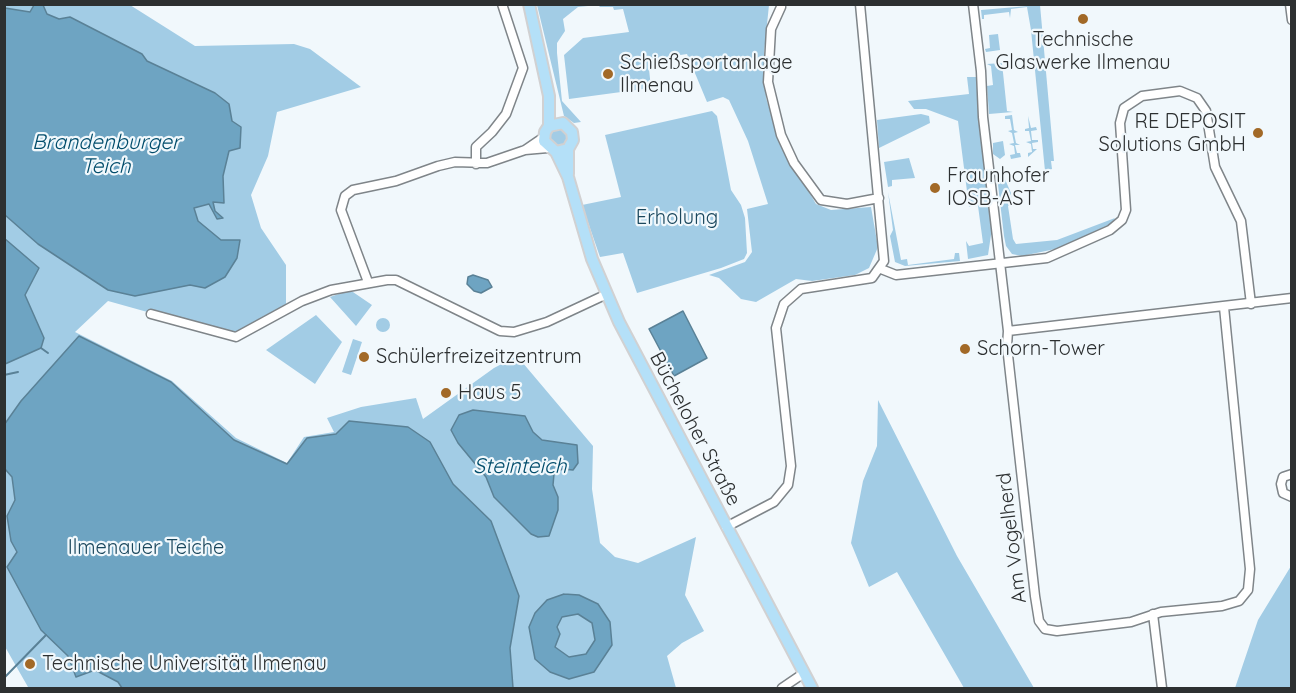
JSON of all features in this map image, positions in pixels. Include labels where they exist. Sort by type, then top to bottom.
[{"type":"main road","name":"Bücheloher Straße","points":[[529,4],[549,96],[549,126],[544,137],[568,177],[584,234],[607,294],[639,362],[812,688]]},
{"type":"main road","name":"Bücheloher Straße","points":[[549,96],[561,122],[569,127],[573,134],[568,149],[568,177]]},
{"type":"main road","points":[[549,126],[561,122]]},
{"type":"main road","points":[[552,150],[568,149]]},
{"type":"street","points":[[476,164],[476,147],[500,124],[524,68],[502,4]]},
{"type":"street","points":[[726,527],[774,502],[788,485],[790,454],[776,328],[781,309],[789,297],[801,289],[872,278],[881,269],[885,253],[860,4]]},
{"type":"street","name":"Am Vogelherd","points":[[973,4],[1008,332],[1007,346],[1040,621],[1045,629],[1057,631],[1131,622],[1152,614],[1232,604],[1239,601],[1248,590],[1250,569],[1224,308]]},
{"type":"street","points":[[1290,4],[1292,20]]},
{"type":"street","points":[[781,7],[771,29],[767,64],[768,82],[781,135],[794,163],[821,200],[847,204],[879,198]]},
{"type":"street","points":[[881,269],[896,275],[1047,258],[1118,225],[1125,215],[1127,201],[1120,130],[1124,108],[1142,96],[1180,92],[1197,98],[1206,111],[1215,166],[1241,221],[1251,304]]},
{"type":"street","points":[[368,282],[341,210],[345,196],[353,190],[396,181],[454,162],[487,163],[525,150],[544,137]]},
{"type":"street","points":[[525,150],[552,150]]},
{"type":"street","points":[[151,314],[228,337],[236,337],[302,301],[331,290],[368,282],[396,280],[500,331],[514,332],[537,327],[607,294]]},
{"type":"street","points":[[1008,332],[1224,308],[1292,298]]},
{"type":"street","points":[[1292,474],[1283,477],[1281,484],[1283,493],[1292,497]]},
{"type":"street","points":[[1152,614],[1162,688]]},
{"type":"street","points":[[782,688],[804,673]]},
{"type":"green space","name":"Ilmenauer Teiche","points":[[4,5],[130,5],[195,46],[294,44],[310,49],[361,87],[277,112],[268,156],[251,195],[261,228],[286,265],[286,304],[239,332],[226,334],[108,301],[75,332],[172,381],[236,438],[287,463],[304,437],[334,432],[327,418],[361,407],[416,398],[423,419],[494,368],[517,356],[593,446],[592,489],[600,543],[615,557],[638,563],[696,537],[685,595],[704,631],[682,643],[667,656],[676,688],[28,687],[4,645]]},
{"type":"green space","points":[[537,5],[598,5],[578,7],[563,19],[565,31],[557,43],[562,101],[581,122],[574,123],[564,116]]},
{"type":"green space","points":[[598,5],[769,5],[764,53],[766,98],[780,142],[816,204],[831,210],[871,207],[878,247],[869,268],[855,275],[812,281],[796,279],[756,302],[741,299],[719,278],[709,275],[745,262],[752,252],[747,209],[768,204],[748,141],[729,100],[723,97],[707,102],[687,54],[648,60],[651,88],[569,99],[564,55],[583,38],[629,32],[623,9],[614,10],[613,7]]},
{"type":"green space","points":[[1040,5],[1054,161],[1051,161],[1052,169],[1045,171],[1027,7],[1011,9],[1010,18],[1009,12],[984,15],[982,19],[981,10]]},
{"type":"green space","points":[[998,34],[1000,50],[986,52],[985,49],[990,48],[989,35]]},
{"type":"green space","points":[[1002,63],[1007,111],[1013,112],[989,114],[987,86],[993,85],[991,66],[987,64]]},
{"type":"green space","points":[[967,77],[978,77],[993,234],[988,255],[968,259],[966,241],[969,246],[983,243],[978,206],[969,207],[958,121],[926,109],[914,109],[908,101],[969,94]]},
{"type":"green space","name":"Erholung","points":[[712,111],[717,116],[731,190],[741,205],[745,218],[747,253],[744,259],[721,268],[637,293],[623,253],[600,257],[582,205],[621,197],[605,135]]},
{"type":"green space","points":[[921,114],[929,116],[930,123],[879,148],[877,120]]},
{"type":"green space","points":[[1012,115],[1014,130],[1018,132],[1014,133],[1016,143],[1020,145],[1015,145],[1021,157],[1011,159],[1010,155],[1015,154],[1014,146],[1009,144],[1014,143],[1012,133],[1008,131],[1012,130],[1010,119],[1005,119],[1005,116]]},
{"type":"green space","points":[[1028,116],[1031,128],[1036,127],[1037,130],[1031,131],[1032,140],[1038,140],[1038,142],[1032,143],[1033,149],[1037,149],[1028,157],[1028,153],[1032,152],[1031,144],[1026,142],[1031,141],[1029,131],[1025,131],[1029,128]]},
{"type":"green space","points":[[554,128],[562,128],[567,133],[565,144],[554,146],[549,141],[549,133]]},
{"type":"green space","points":[[1003,141],[1005,155],[1000,159],[993,154],[993,143]]},
{"type":"green space","points":[[909,158],[915,178],[892,180],[892,186],[888,187],[884,162]]},
{"type":"green space","points":[[1001,170],[1011,193],[1012,205],[1008,206],[1013,239],[1016,244],[1057,240],[1115,218],[1111,224],[1060,248],[1022,256],[1012,254],[1006,246],[1004,236],[997,176]]},
{"type":"green space","points":[[888,192],[901,260],[907,259],[908,265],[954,259],[955,253],[959,253],[960,261],[905,266],[895,262],[890,236],[893,230]]},
{"type":"green space","points":[[350,290],[372,305],[356,326],[330,297]]},
{"type":"green space","points":[[316,315],[342,342],[315,384],[266,350]]},
{"type":"green space","points":[[380,318],[386,318],[390,325],[386,332],[380,332],[376,328],[376,322]]},
{"type":"green space","points":[[353,339],[362,342],[351,375],[342,372]]},
{"type":"green space","points":[[878,400],[957,556],[1034,688],[964,688],[897,572],[869,587],[851,543],[863,481],[877,446]]},
{"type":"green space","points":[[1291,566],[1291,688],[1235,688],[1258,620]]},
{"type":"water","name":"Brandenburger Teich","points":[[34,5],[43,5],[47,14],[59,19],[70,17],[142,54],[147,61],[215,93],[229,104],[232,121],[241,127],[240,148],[229,151],[223,176],[224,203],[213,202],[215,211],[223,218],[217,219],[209,204],[194,208],[198,221],[221,240],[240,240],[237,258],[225,277],[205,288],[190,285],[135,296],[108,290],[38,244],[5,215],[5,8],[30,12]]},
{"type":"water","points":[[4,238],[39,268],[25,295],[44,338],[41,348],[5,364]]},
{"type":"water","points":[[473,275],[488,280],[492,287],[481,293],[474,291],[467,284],[468,277]]},
{"type":"water","points":[[683,311],[707,358],[674,376],[649,329]]},
{"type":"water","points":[[79,336],[171,382],[234,440],[287,464],[307,438],[336,434],[349,421],[408,427],[430,442],[453,484],[491,521],[519,596],[510,648],[513,688],[122,688],[118,682],[95,670],[76,677],[68,656],[41,630],[7,567],[17,552],[11,541],[7,516],[15,500],[12,477],[5,469],[4,425],[21,401]]},
{"type":"water","name":"Steinteich","points":[[473,410],[525,416],[533,432],[542,440],[577,445],[578,463],[573,470],[562,469],[554,474],[553,485],[558,497],[558,510],[549,536],[538,537],[531,534],[494,497],[486,477],[458,443],[451,430],[459,415]]},
{"type":"water","points":[[564,594],[579,595],[598,604],[610,622],[612,645],[594,672],[569,679],[550,672],[535,659],[529,627],[535,613],[547,600]],"holes":[[[578,614],[592,623],[595,640],[586,654],[569,657],[555,647],[560,634],[557,627],[562,617]]]},
{"type":"waterway","points":[[41,348],[48,353]]},
{"type":"waterway","points":[[4,375],[18,372]]},
{"type":"waterway","points":[[4,678],[46,635]]},
{"type":"place","name":"Technische Glaswerke Ilmenau","points":[[1083,19]]},
{"type":"place","name":"Schießsportanlage Ilmenau","points":[[608,74]]},
{"type":"place","name":"RE DEPOSIT Solutions GmbH","points":[[1258,133]]},
{"type":"place","name":"Fraunhofer IOSB-AST","points":[[935,188]]},
{"type":"place","name":"Schorn-Tower","points":[[965,349]]},
{"type":"place","name":"Schülerfreizeitzentrum","points":[[364,357]]},
{"type":"place","name":"Haus 5","points":[[446,393]]},
{"type":"place","name":"Technische Universität Ilmenau","points":[[30,664]]}]
